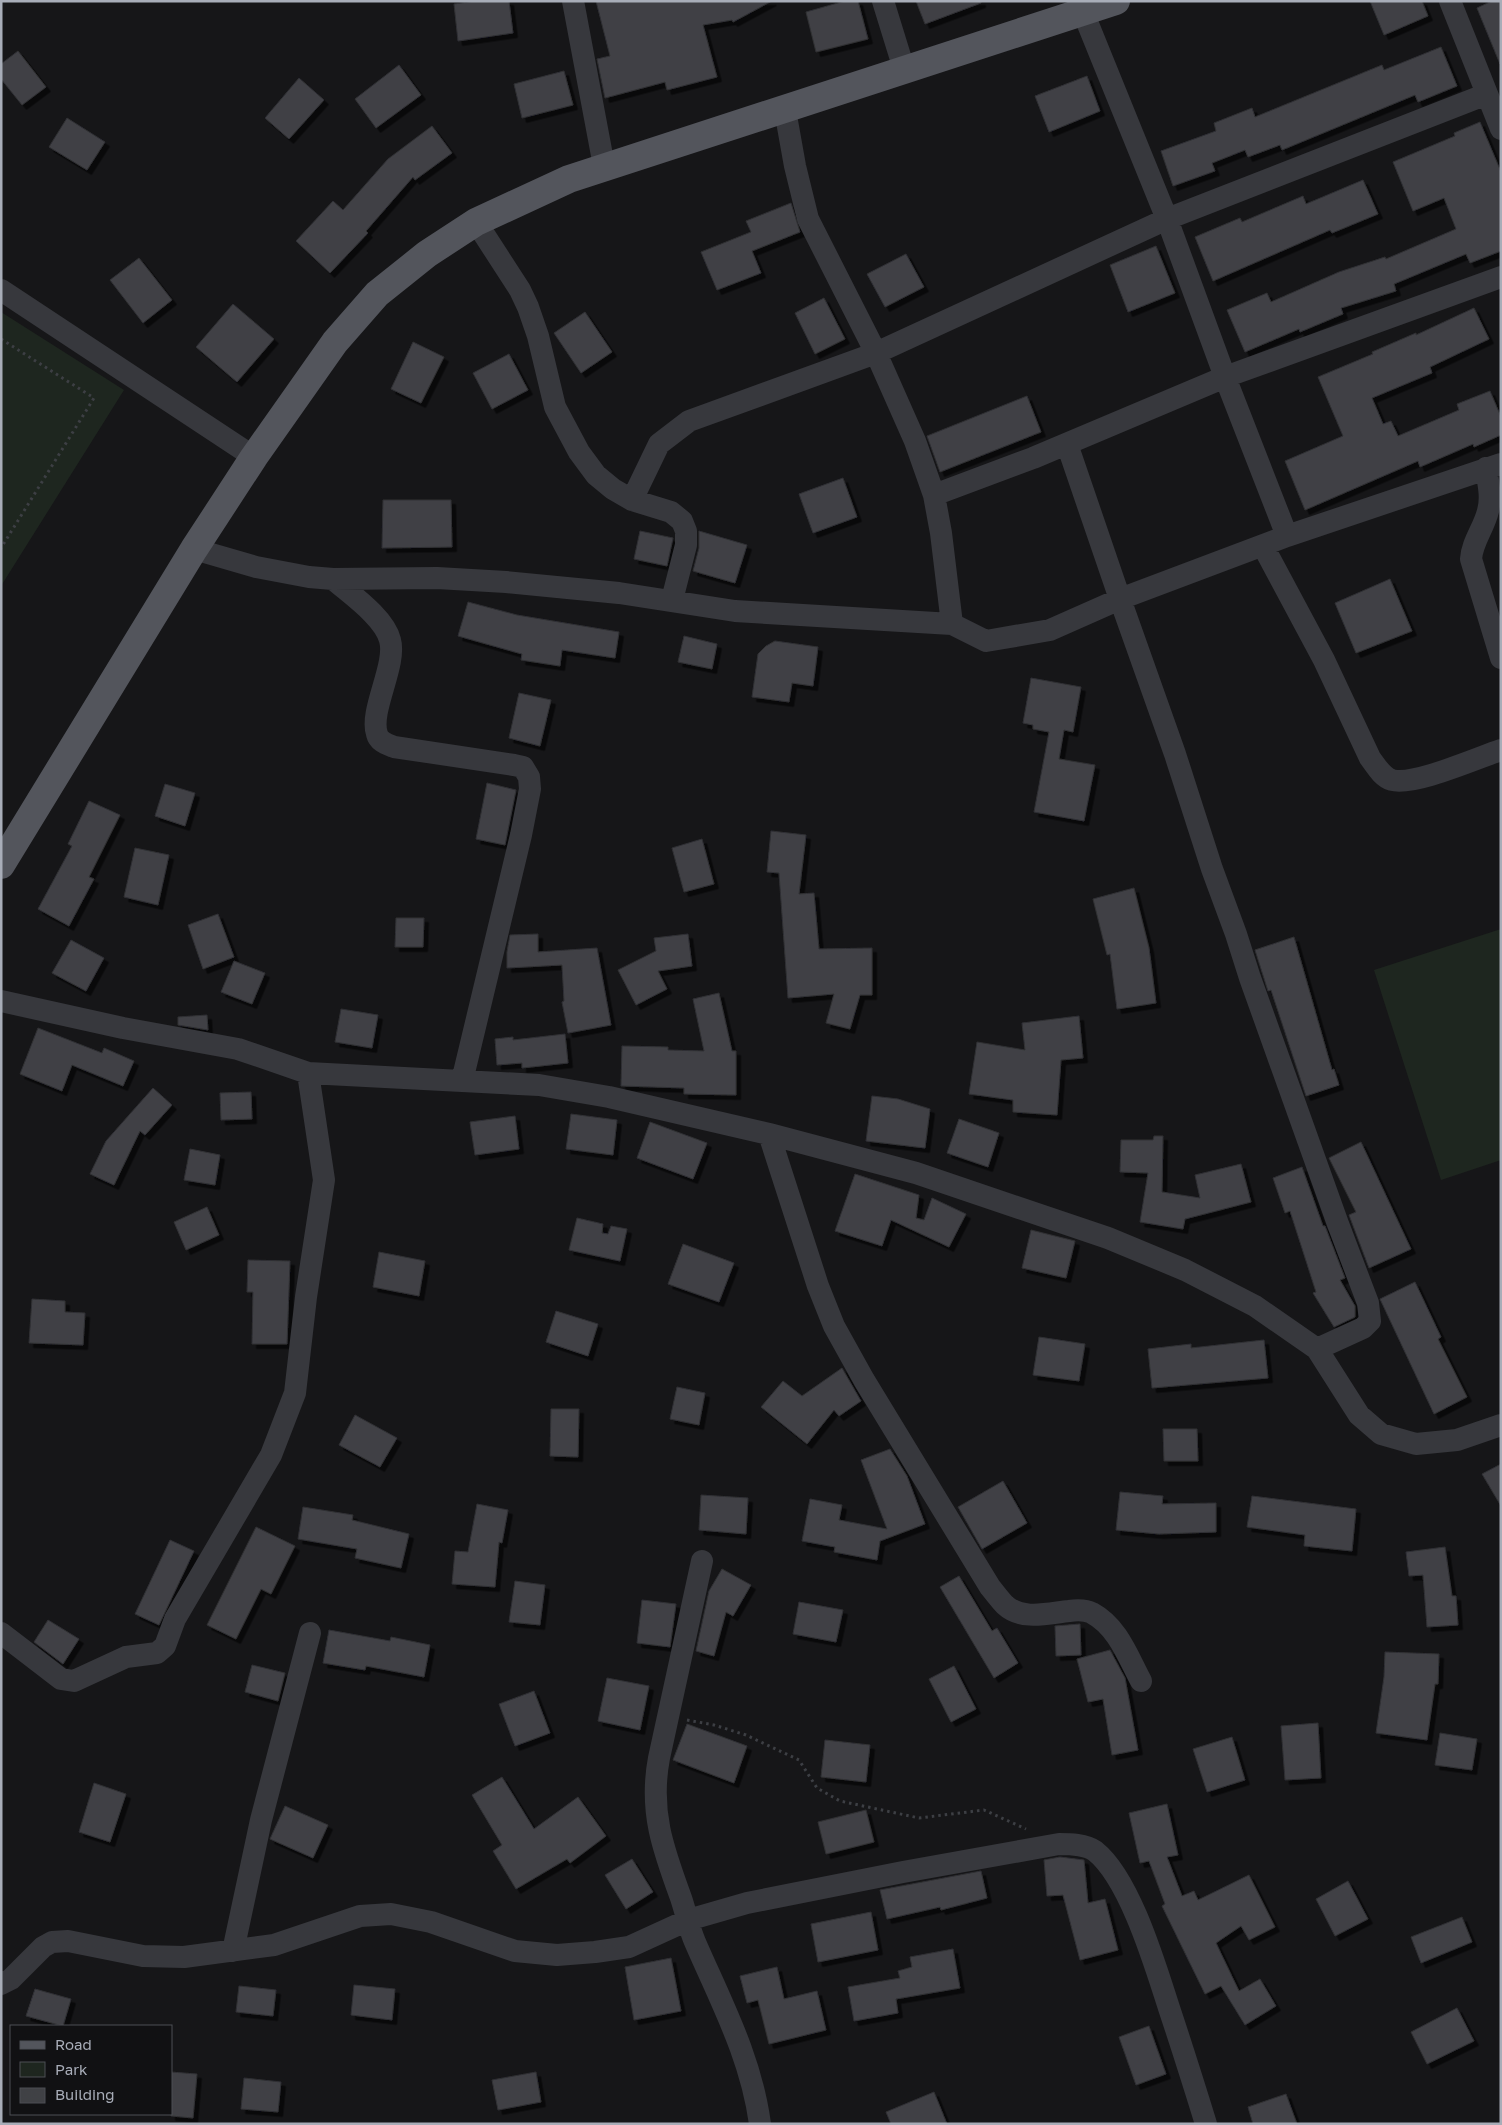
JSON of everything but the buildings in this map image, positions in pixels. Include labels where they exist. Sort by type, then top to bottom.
[{"type":"main road","points":[[1,865],[194,549],[254,457],[335,342],[377,294],[427,254],[476,222],[529,196],[604,166],[785,110],[1116,1]]},
{"type":"street","points":[[573,1],[604,166]]},
{"type":"street","points":[[883,1],[904,70]]},
{"type":"street","points":[[1450,1],[1501,129]]},
{"type":"street","points":[[1083,12],[1167,219],[1225,377],[1287,536]]},
{"type":"street","points":[[632,500],[659,444],[689,421],[876,353],[1167,219],[1487,94]]},
{"type":"street","points":[[785,110],[795,166],[808,219],[876,353],[915,441],[934,495],[941,533],[952,624]]},
{"type":"street","points":[[476,222],[520,290],[528,307],[538,336],[555,407],[579,452],[596,475],[632,500],[671,512],[682,521],[686,531],[686,546],[672,600]]},
{"type":"street","points":[[934,495],[1067,444],[1225,377],[1501,277]]},
{"type":"street","points":[[1,290],[254,457]]},
{"type":"street","points":[[1067,444],[1175,754],[1250,978],[1368,1302],[1370,1321],[1363,1328],[1317,1349]]},
{"type":"street","points":[[194,549],[256,566],[310,577],[333,579],[437,578],[619,593],[735,611],[952,624],[986,641],[1050,630],[1120,599],[1287,536],[1494,466],[1488,510],[1471,559],[1501,658]]},
{"type":"street","points":[[1263,546],[1324,660],[1370,758],[1380,772],[1391,780],[1406,780],[1429,775],[1501,750]]},
{"type":"street","points":[[333,579],[372,613],[384,628],[390,640],[390,657],[376,722],[377,734],[382,742],[394,747],[523,767],[529,777],[530,789],[521,835],[462,1081]]},
{"type":"street","points":[[1,1001],[123,1028],[238,1049],[308,1074],[539,1085],[609,1097],[769,1134],[916,1173],[1108,1238],[1185,1270],[1255,1306],[1317,1349],[1359,1415],[1381,1434],[1416,1444],[1457,1440],[1501,1425]]},
{"type":"street","points":[[1,1633],[61,1679],[74,1682],[126,1657],[157,1653],[165,1646],[175,1619],[271,1455],[295,1392],[306,1297],[324,1180],[308,1074]]},
{"type":"street","points":[[769,1134],[818,1286],[834,1326],[959,1539],[990,1587],[1006,1606],[1016,1613],[1032,1615],[1075,1610],[1090,1612],[1103,1621],[1118,1637],[1141,1681]]},
{"type":"street","points":[[702,1561],[654,1782],[655,1810],[664,1848],[695,1940],[724,2004],[746,2061],[760,2124]]},
{"type":"street","points":[[233,1951],[261,1820],[310,1632]]},
{"type":"street","points":[[1,1984],[11,1980],[43,1948],[52,1942],[68,1941],[143,1956],[184,1957],[274,1945],[360,1916],[391,1914],[431,1922],[515,1952],[557,1955],[629,1947],[688,1920],[747,1903],[902,1872],[1058,1844],[1076,1844],[1093,1850],[1106,1861],[1119,1882],[1150,1950],[1206,2124]]},
{"type":"path","points":[[1,340],[94,398],[1,548]]},
{"type":"path","points":[[668,1716],[714,1725],[746,1735],[799,1760],[817,1788],[840,1801],[919,1818],[984,1810],[1058,1844]]},
{"type":"green space","points":[[1,312],[124,390],[1,586]]},
{"type":"green space","points":[[1501,929],[1501,1160],[1441,1180],[1374,970]]}]
